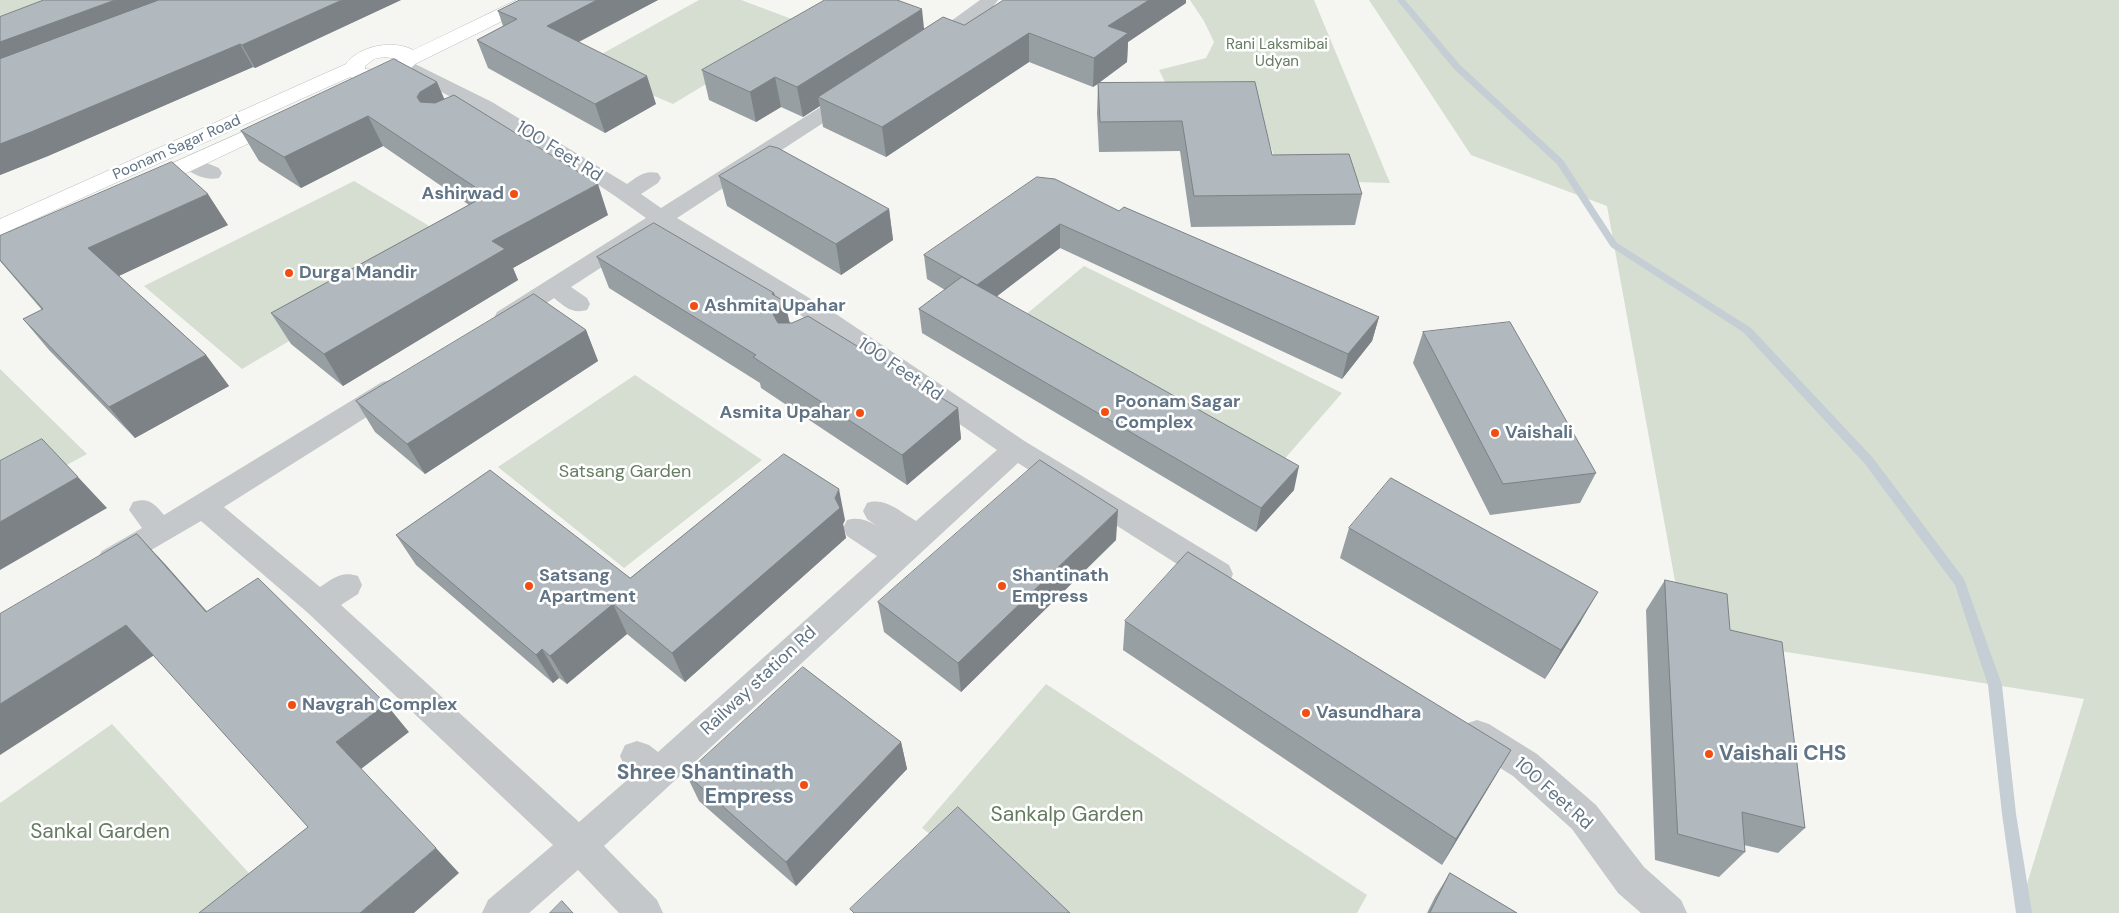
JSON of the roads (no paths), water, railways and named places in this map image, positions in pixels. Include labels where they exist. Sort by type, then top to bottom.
[{"type":"main road","points":[[402,59],[493,0]]},
{"type":"main road","points":[[402,59],[531,0]]},
{"type":"main road","name":"Poonam Sagar Road","points":[[0,228],[354,68],[360,59],[367,56],[402,59]]},
{"type":"main road","name":"Poonam Sagar Road","points":[[131,191],[375,76],[392,72],[402,59]]},
{"type":"main road","points":[[354,68],[355,72],[360,75],[375,76]]},
{"type":"street","points":[[909,60],[978,3]]},
{"type":"street","name":"100 Feet Rd","points":[[402,59],[454,90],[476,110],[627,194],[820,329],[1245,591]]},
{"type":"street","points":[[488,329],[555,288],[660,218],[868,86]]},
{"type":"street","points":[[192,163],[211,173]]},
{"type":"street","points":[[627,194],[650,178]]},
{"type":"street","points":[[555,288],[578,304]]},
{"type":"street","points":[[85,574],[152,520],[204,506],[412,376]]},
{"type":"street","name":"Railway station Rd","points":[[501,913],[580,846],[648,764],[907,545],[1016,449]]},
{"type":"street","points":[[204,506],[320,604],[580,846],[644,913]]},
{"type":"street","points":[[867,519],[907,545]]},
{"type":"street","points":[[320,604],[346,585]]},
{"type":"street","name":"100 Feet Rd","points":[[1457,723],[1525,765],[1584,817],[1630,880],[1668,913]]},
{"type":"waterway","points":[[1401,0],[1457,67],[1560,162],[1614,245],[1747,330],[1869,461],[1960,583],[1995,685],[2009,814],[2024,913]]},
{"type":"place","name":"Ashirwad","points":[[514,194]]},
{"type":"place","name":"Durga Mandir","points":[[289,273]]},
{"type":"place","name":"Ashmita Upahar","points":[[694,306]]},
{"type":"place","name":"Poonam Sagar Complex","points":[[1105,412]]},
{"type":"place","name":"Asmita Upahar","points":[[860,413]]},
{"type":"place","name":"Vaishali","points":[[1495,433]]},
{"type":"place","name":"Satsang Apartment","points":[[529,586]]},
{"type":"place","name":"Shantinath Empress","points":[[1002,586]]},
{"type":"place","name":"Navgrah Complex","points":[[292,705]]},
{"type":"place","name":"Vasundhara","points":[[1306,713]]},
{"type":"place","name":"Vaishali CHS","points":[[1709,754]]},
{"type":"place","name":"Shree Shantinath Empress","points":[[804,785]]},
{"type":"park label","name":"Rani Laksmibai Udyan","points":[[1277,54]]},
{"type":"park label","name":"Satsang Garden","points":[[625,472]]},
{"type":"park label","name":"Sankalp Garden","points":[[1067,815]]},
{"type":"park label","name":"Sankal Garden","points":[[100,832]]}]
